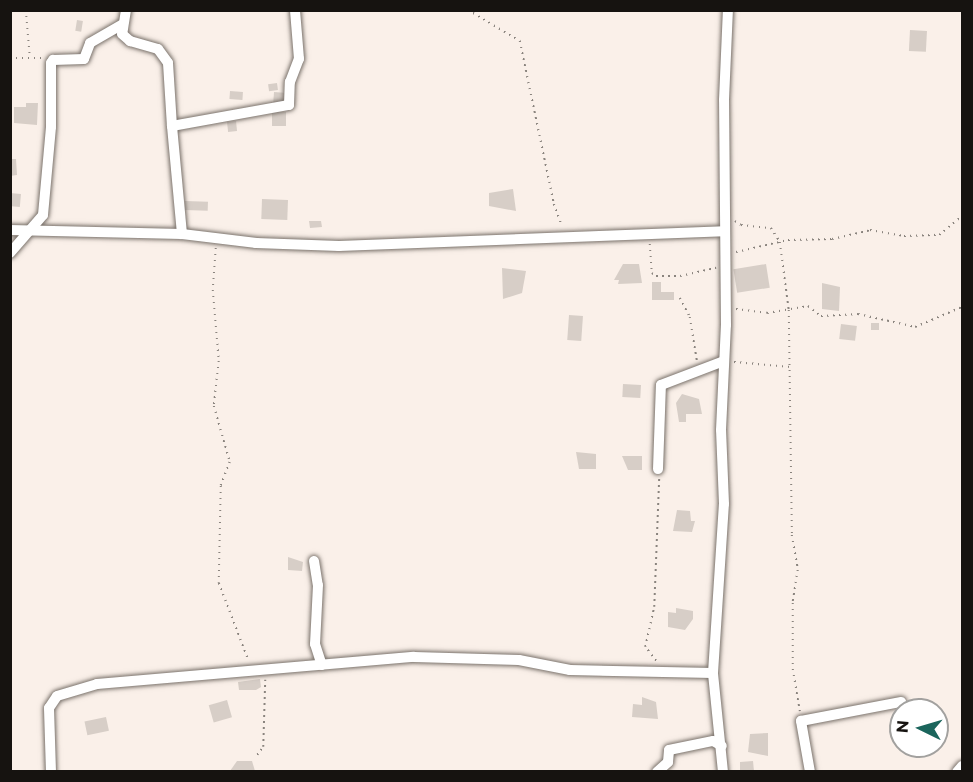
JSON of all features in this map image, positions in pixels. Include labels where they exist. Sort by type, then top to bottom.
[{"type":"street","points":[[126,10],[121,25],[125,38],[158,49],[168,63],[182,234]]},
{"type":"street","points":[[172,126],[289,105],[290,82],[299,60],[295,10]]},
{"type":"street","points":[[723,771],[713,673],[722,579],[726,309],[724,213],[728,10]]},
{"type":"street","points":[[10,254],[40,222],[45,207],[52,60],[84,59],[90,43],[121,25]]},
{"type":"street","points":[[10,230],[86,234],[182,234],[339,246],[724,231]]},
{"type":"street","points":[[658,469],[661,385],[724,361]]},
{"type":"street","points":[[314,561],[318,585],[315,644],[322,665]]},
{"type":"street","points":[[51,771],[49,711],[57,696],[97,684],[414,657],[519,660],[570,670],[713,673]]},
{"type":"street","points":[[810,771],[801,721],[889,704]]},
{"type":"street","points":[[657,771],[668,762],[669,750],[713,741],[722,746]]},
{"type":"street","points":[[957,771],[963,766]]},
{"type":"path","points":[[26,10],[30,57]]},
{"type":"path","points":[[468,10],[520,41],[554,204],[566,237]]},
{"type":"path","points":[[10,58],[30,57],[52,60]]},
{"type":"path","points":[[724,213],[741,225],[771,228],[780,242],[789,310],[792,535],[798,570],[793,603],[793,669],[801,721]]},
{"type":"path","points":[[649,234],[652,273],[656,276],[680,276],[780,242],[832,239],[870,230],[904,236],[939,235],[963,216]]},
{"type":"path","points":[[217,238],[213,290],[219,361],[214,406],[230,462],[221,486],[219,583],[246,649],[247,672]]},
{"type":"path","points":[[680,298],[690,317],[698,370]]},
{"type":"path","points":[[726,309],[767,314],[808,306],[821,316],[858,314],[915,327],[963,307]]},
{"type":"path","points":[[724,361],[791,367]]},
{"type":"path","points":[[658,469],[660,511],[652,569],[654,607],[645,647],[663,672]]},
{"type":"path","points":[[257,755],[263,747],[266,670]]},
{"type":"building","points":[[77,20],[83,21],[81,32],[75,31]]},
{"type":"building","points":[[910,30],[927,31],[926,52],[909,51]]},
{"type":"building","points":[[277,83],[278,90],[269,91],[268,84]]},
{"type":"building","points":[[230,91],[243,92],[242,100],[229,99]]},
{"type":"building","points":[[274,92],[287,93],[286,105],[273,104]]},
{"type":"building","points":[[26,103],[38,103],[37,125],[14,123],[14,107],[26,107]]},
{"type":"building","points":[[272,112],[286,112],[286,126],[272,126]]},
{"type":"building","points":[[236,121],[237,131],[228,132],[227,122]]},
{"type":"building","points":[[10,159],[16,159],[17,175],[10,176]]},
{"type":"building","points":[[513,189],[516,211],[489,206],[489,193]]},
{"type":"building","points":[[10,193],[21,194],[20,207],[10,206]]},
{"type":"building","points":[[262,199],[288,200],[287,220],[261,219]]},
{"type":"building","points":[[185,201],[208,202],[208,211],[185,210]]},
{"type":"building","points":[[309,221],[321,221],[322,227],[310,228]]},
{"type":"building","points":[[623,264],[639,264],[642,283],[618,284],[619,280],[614,280]]},
{"type":"building","points":[[766,264],[770,288],[737,293],[733,269]]},
{"type":"building","points":[[502,268],[526,271],[522,293],[503,299]]},
{"type":"building","points":[[652,282],[661,282],[661,292],[674,292],[674,300],[652,300]]},
{"type":"building","points":[[822,283],[840,287],[839,311],[822,309]]},
{"type":"building","points":[[569,315],[583,316],[581,341],[567,340]]},
{"type":"building","points":[[871,323],[879,323],[879,330],[871,330]]},
{"type":"building","points":[[841,324],[857,326],[855,341],[839,339]]},
{"type":"building","points":[[623,384],[641,385],[640,398],[622,397]]},
{"type":"building","points":[[682,394],[699,399],[702,414],[686,414],[686,422],[679,422],[676,403]]},
{"type":"building","points":[[576,452],[596,454],[596,469],[579,469]]},
{"type":"building","points":[[622,456],[642,456],[642,470],[628,470]]},
{"type":"building","points":[[677,510],[690,511],[691,521],[695,521],[692,532],[673,531]]},
{"type":"building","points":[[288,557],[303,562],[302,571],[288,570]]},
{"type":"building","points":[[676,608],[693,611],[693,619],[685,630],[668,627],[668,612],[676,613]]},
{"type":"building","points":[[260,679],[261,687],[256,690],[239,690],[238,682]]},
{"type":"building","points":[[642,697],[656,702],[658,719],[632,717],[633,704],[642,705]]},
{"type":"building","points":[[227,700],[232,717],[214,723],[209,705]]},
{"type":"building","points":[[106,717],[109,731],[87,735],[84,722]]},
{"type":"building","points":[[768,733],[768,756],[748,752],[750,734]]},
{"type":"building","points":[[237,761],[252,761],[255,771],[230,771]]},
{"type":"building","points":[[753,761],[754,771],[740,771],[740,762]]}]
